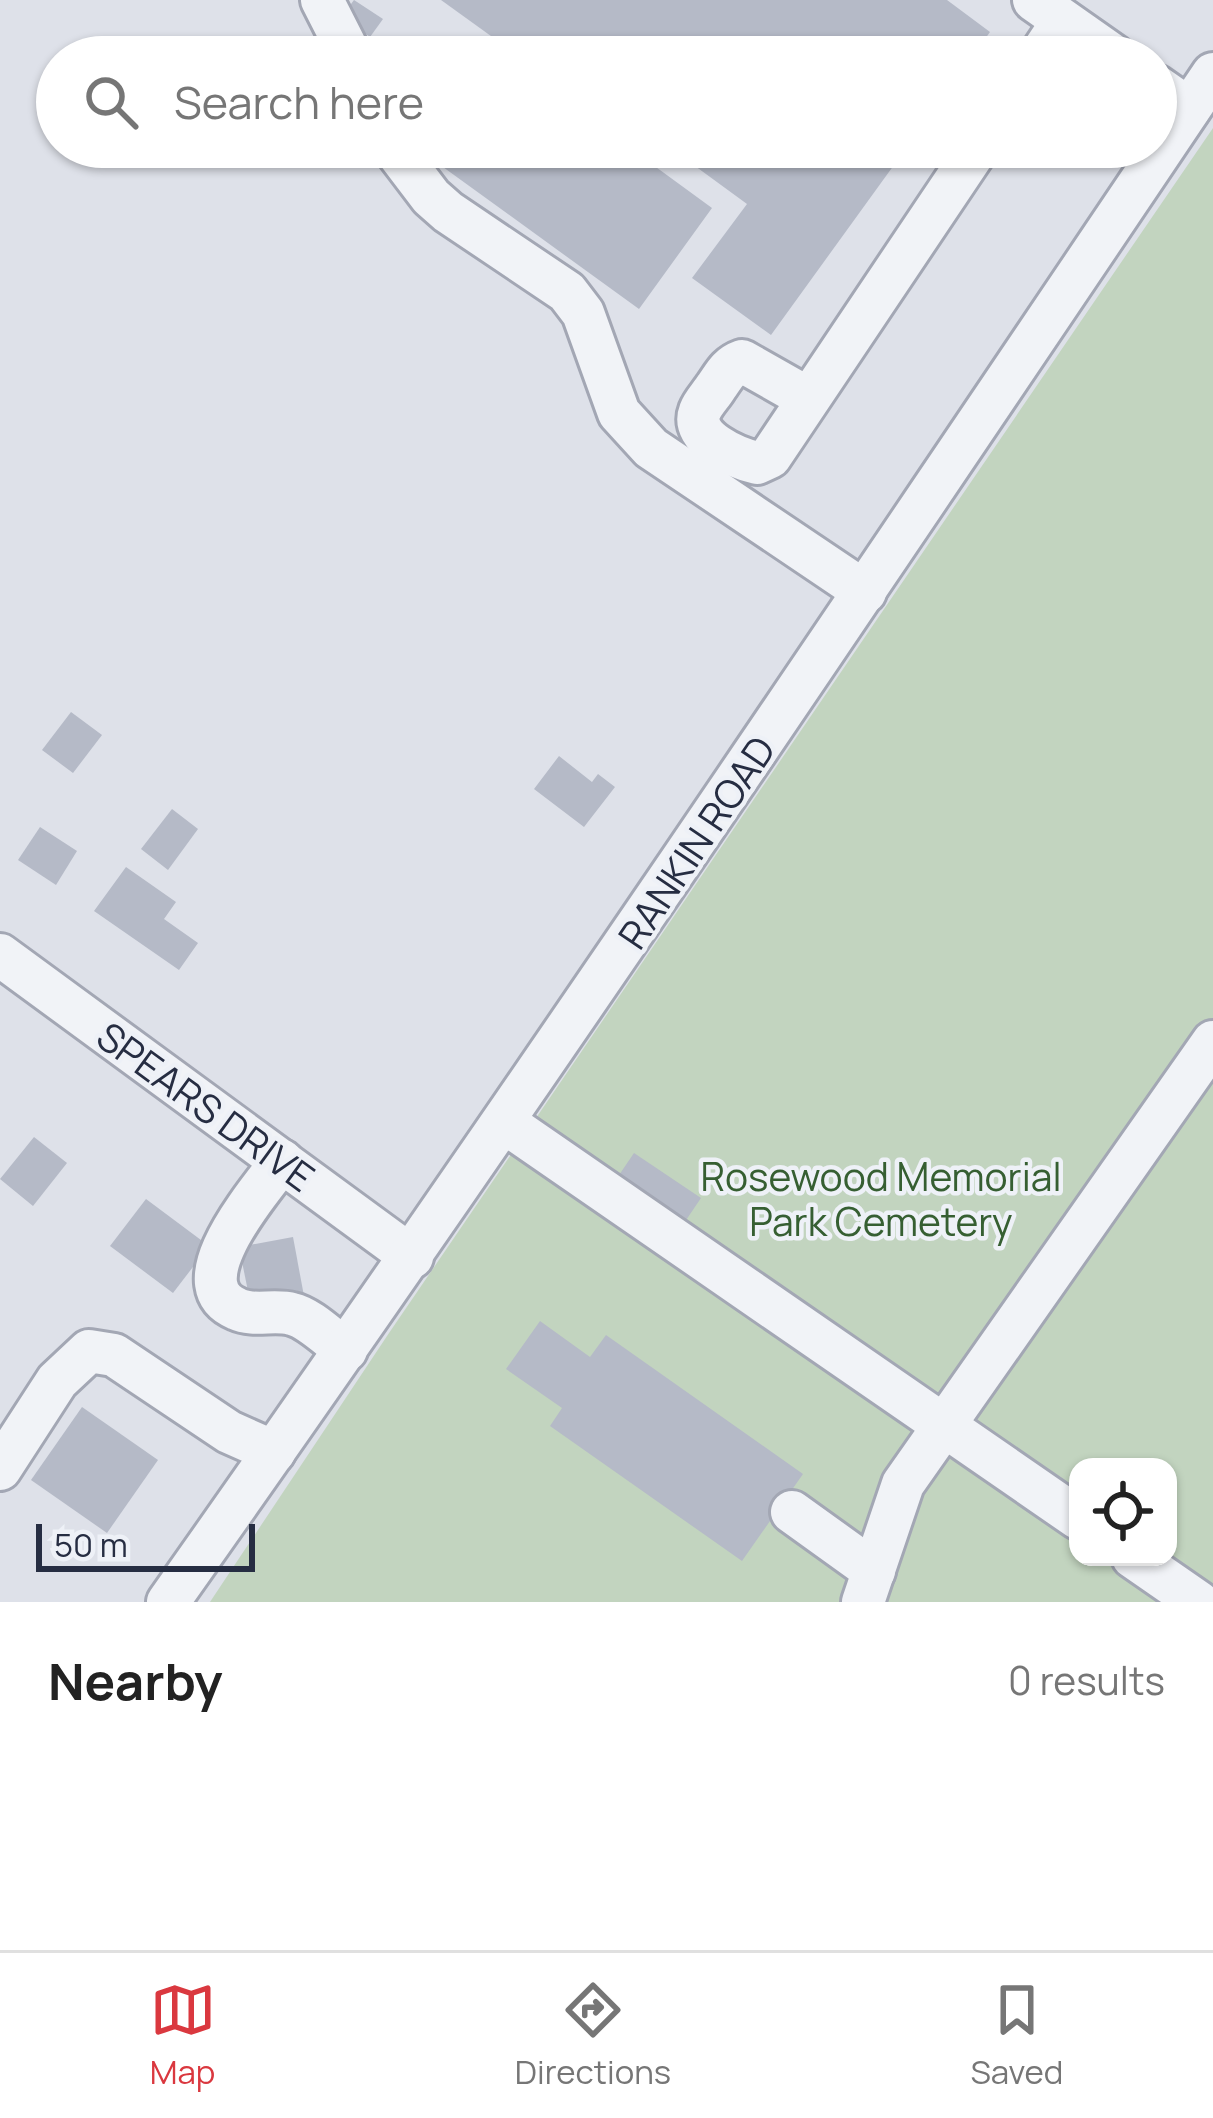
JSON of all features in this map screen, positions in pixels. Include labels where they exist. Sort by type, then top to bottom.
[{"type":"street","points":[[322,0],[340,36]]},
{"type":"street","points":[[1048,10],[1085,36]]},
{"type":"street","name":"RANKIN ROAD","points":[[1177,96],[1213,74]]},
{"type":"street","points":[[409,168],[448,212],[567,292],[583,313],[619,412],[651,448],[865,592]]},
{"type":"street","points":[[731,502],[758,464],[770,457],[964,168]]},
{"type":"street","name":"RANKIN ROAD","points":[[168,1602],[412,1257],[865,592],[1129,168]]},
{"type":"street","points":[[758,464],[701,434],[698,424],[699,412],[731,365],[742,361],[756,365],[809,399]]},
{"type":"street","name":"SPEARS DRIVE","points":[[8,976],[282,1161],[412,1257]]},
{"type":"street","points":[[792,1512],[868,1587],[903,1484],[1213,1042]]},
{"type":"street","points":[[504,1122],[1069,1512]]},
{"type":"street","points":[[282,1161],[226,1237],[218,1262],[217,1292],[242,1312],[294,1314],[346,1350]]},
{"type":"street","points":[[0,1469],[57,1381],[89,1351],[114,1355],[229,1432],[274,1452]]},
{"type":"street","points":[[1146,1566],[1198,1602]]},
{"type":"green space","name":"Rosewood Memorial Park Cemetery","points":[[1213,128],[1213,1602],[210,1602],[389,1333]]},
{"type":"building","points":[[354,0],[383,19],[369,36],[342,16]]},
{"type":"building","points":[[441,0],[947,0],[990,32],[987,36],[491,36]]},
{"type":"building","points":[[444,168],[657,168],[712,208],[639,309]]},
{"type":"building","points":[[698,168],[892,168],[771,335],[692,278],[747,204]]},
{"type":"building","points":[[71,712],[102,735],[73,773],[42,750]]},
{"type":"building","points":[[559,756],[592,782],[598,774],[615,787],[584,827],[534,789]]},
{"type":"building","points":[[172,809],[198,829],[168,870],[141,849]]},
{"type":"building","points":[[40,827],[77,851],[56,885],[18,860]]},
{"type":"building","points":[[126,867],[176,902],[164,919],[198,943],[179,970],[94,911]]},
{"type":"building","points":[[34,1137],[67,1163],[33,1206],[0,1179]]},
{"type":"building","points":[[634,1153],[701,1198],[682,1226],[615,1181]]},
{"type":"building","points":[[146,1199],[209,1246],[173,1293],[110,1246]]},
{"type":"building","points":[[293,1237],[304,1296],[251,1306],[239,1247]]},
{"type":"building","points":[[540,1321],[590,1357],[606,1335],[803,1474],[742,1561],[550,1426],[562,1408],[506,1369]]},
{"type":"building","points":[[82,1407],[158,1460],[107,1533],[31,1480]]}]
